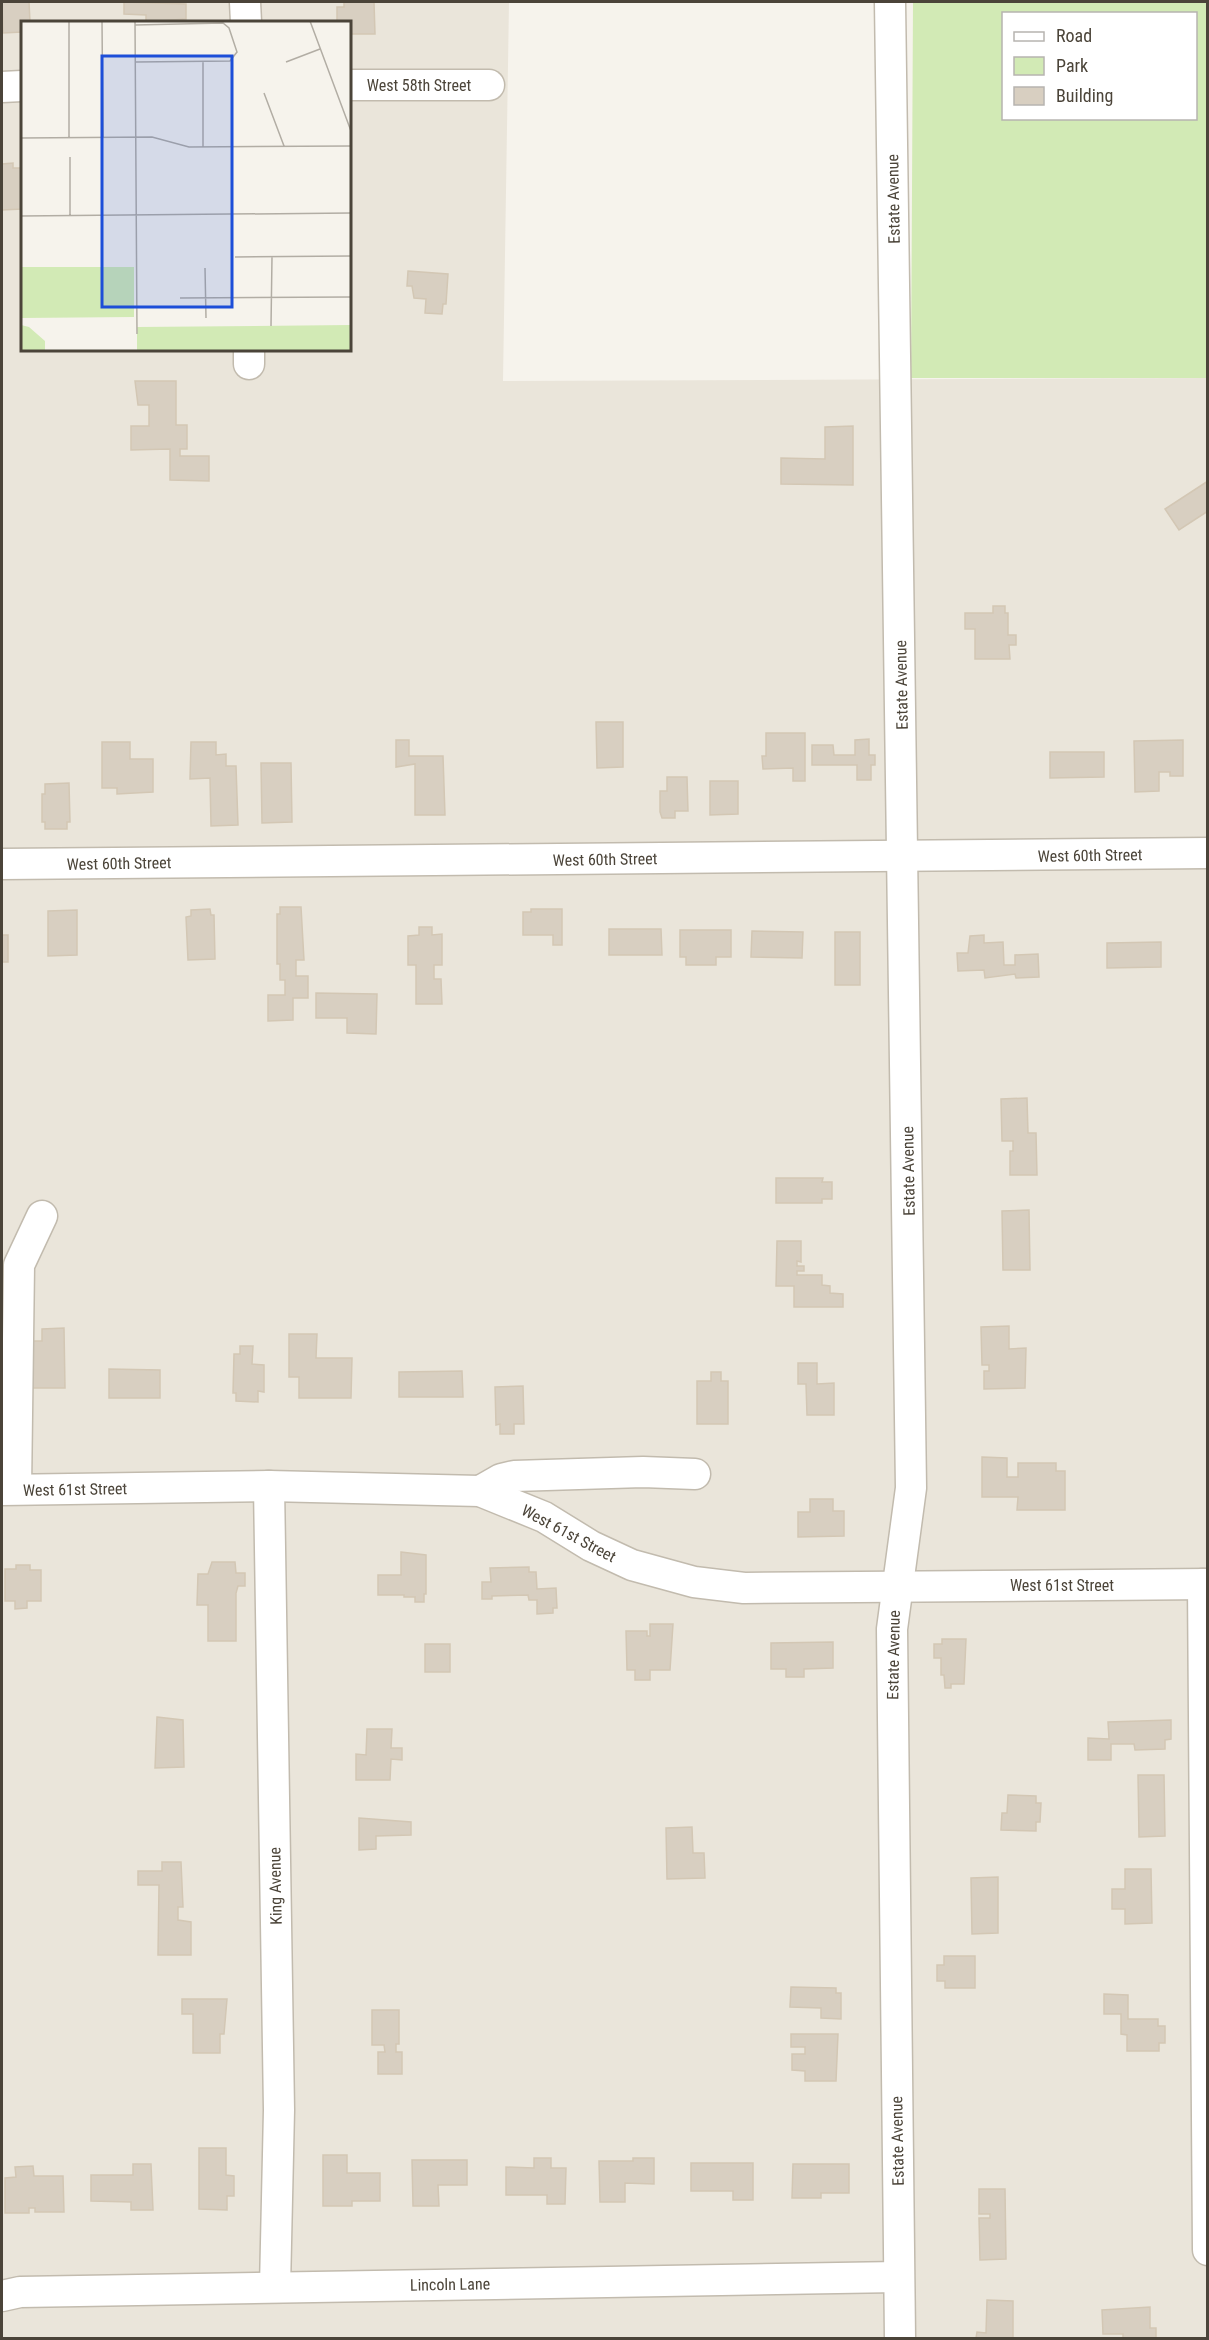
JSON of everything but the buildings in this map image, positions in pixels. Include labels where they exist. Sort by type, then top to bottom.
[{"type":"street","points":[[245,2],[246,21]]},
{"type":"street","name":"Estate Avenue","points":[[890,2],[904,856],[911,1488],[892,1629],[900,2338]]},
{"type":"street","name":"West 58th Street","points":[[351,85],[489,85]]},
{"type":"street","points":[[2,87],[21,86]]},
{"type":"street","name":"West 60th Street","points":[[2,864],[1208,853]]},
{"type":"street","points":[[9,1490],[19,1265],[42,1216]]},
{"type":"street","points":[[480,1491],[501,1479],[514,1476],[642,1472],[694,1474]]},
{"type":"street","name":"West 61st Street","points":[[9,1490],[269,1486],[480,1491],[544,1517],[614,1557],[677,1579],[744,1588],[1205,1584]]},
{"type":"street","name":"King Avenue","points":[[269,1486],[279,2110],[275,2287]]},
{"type":"street","points":[[1205,1584],[1208,2250]]},
{"type":"street","name":"Lincoln Lane","points":[[2,2296],[20,2292],[898,2277]]},
{"type":"shaded area","points":[[2,2],[509,2],[503,381],[1207,378],[1207,2338],[2,2338]]},
{"type":"green space","points":[[913,2],[1207,2],[1207,378],[911,378]]}]
